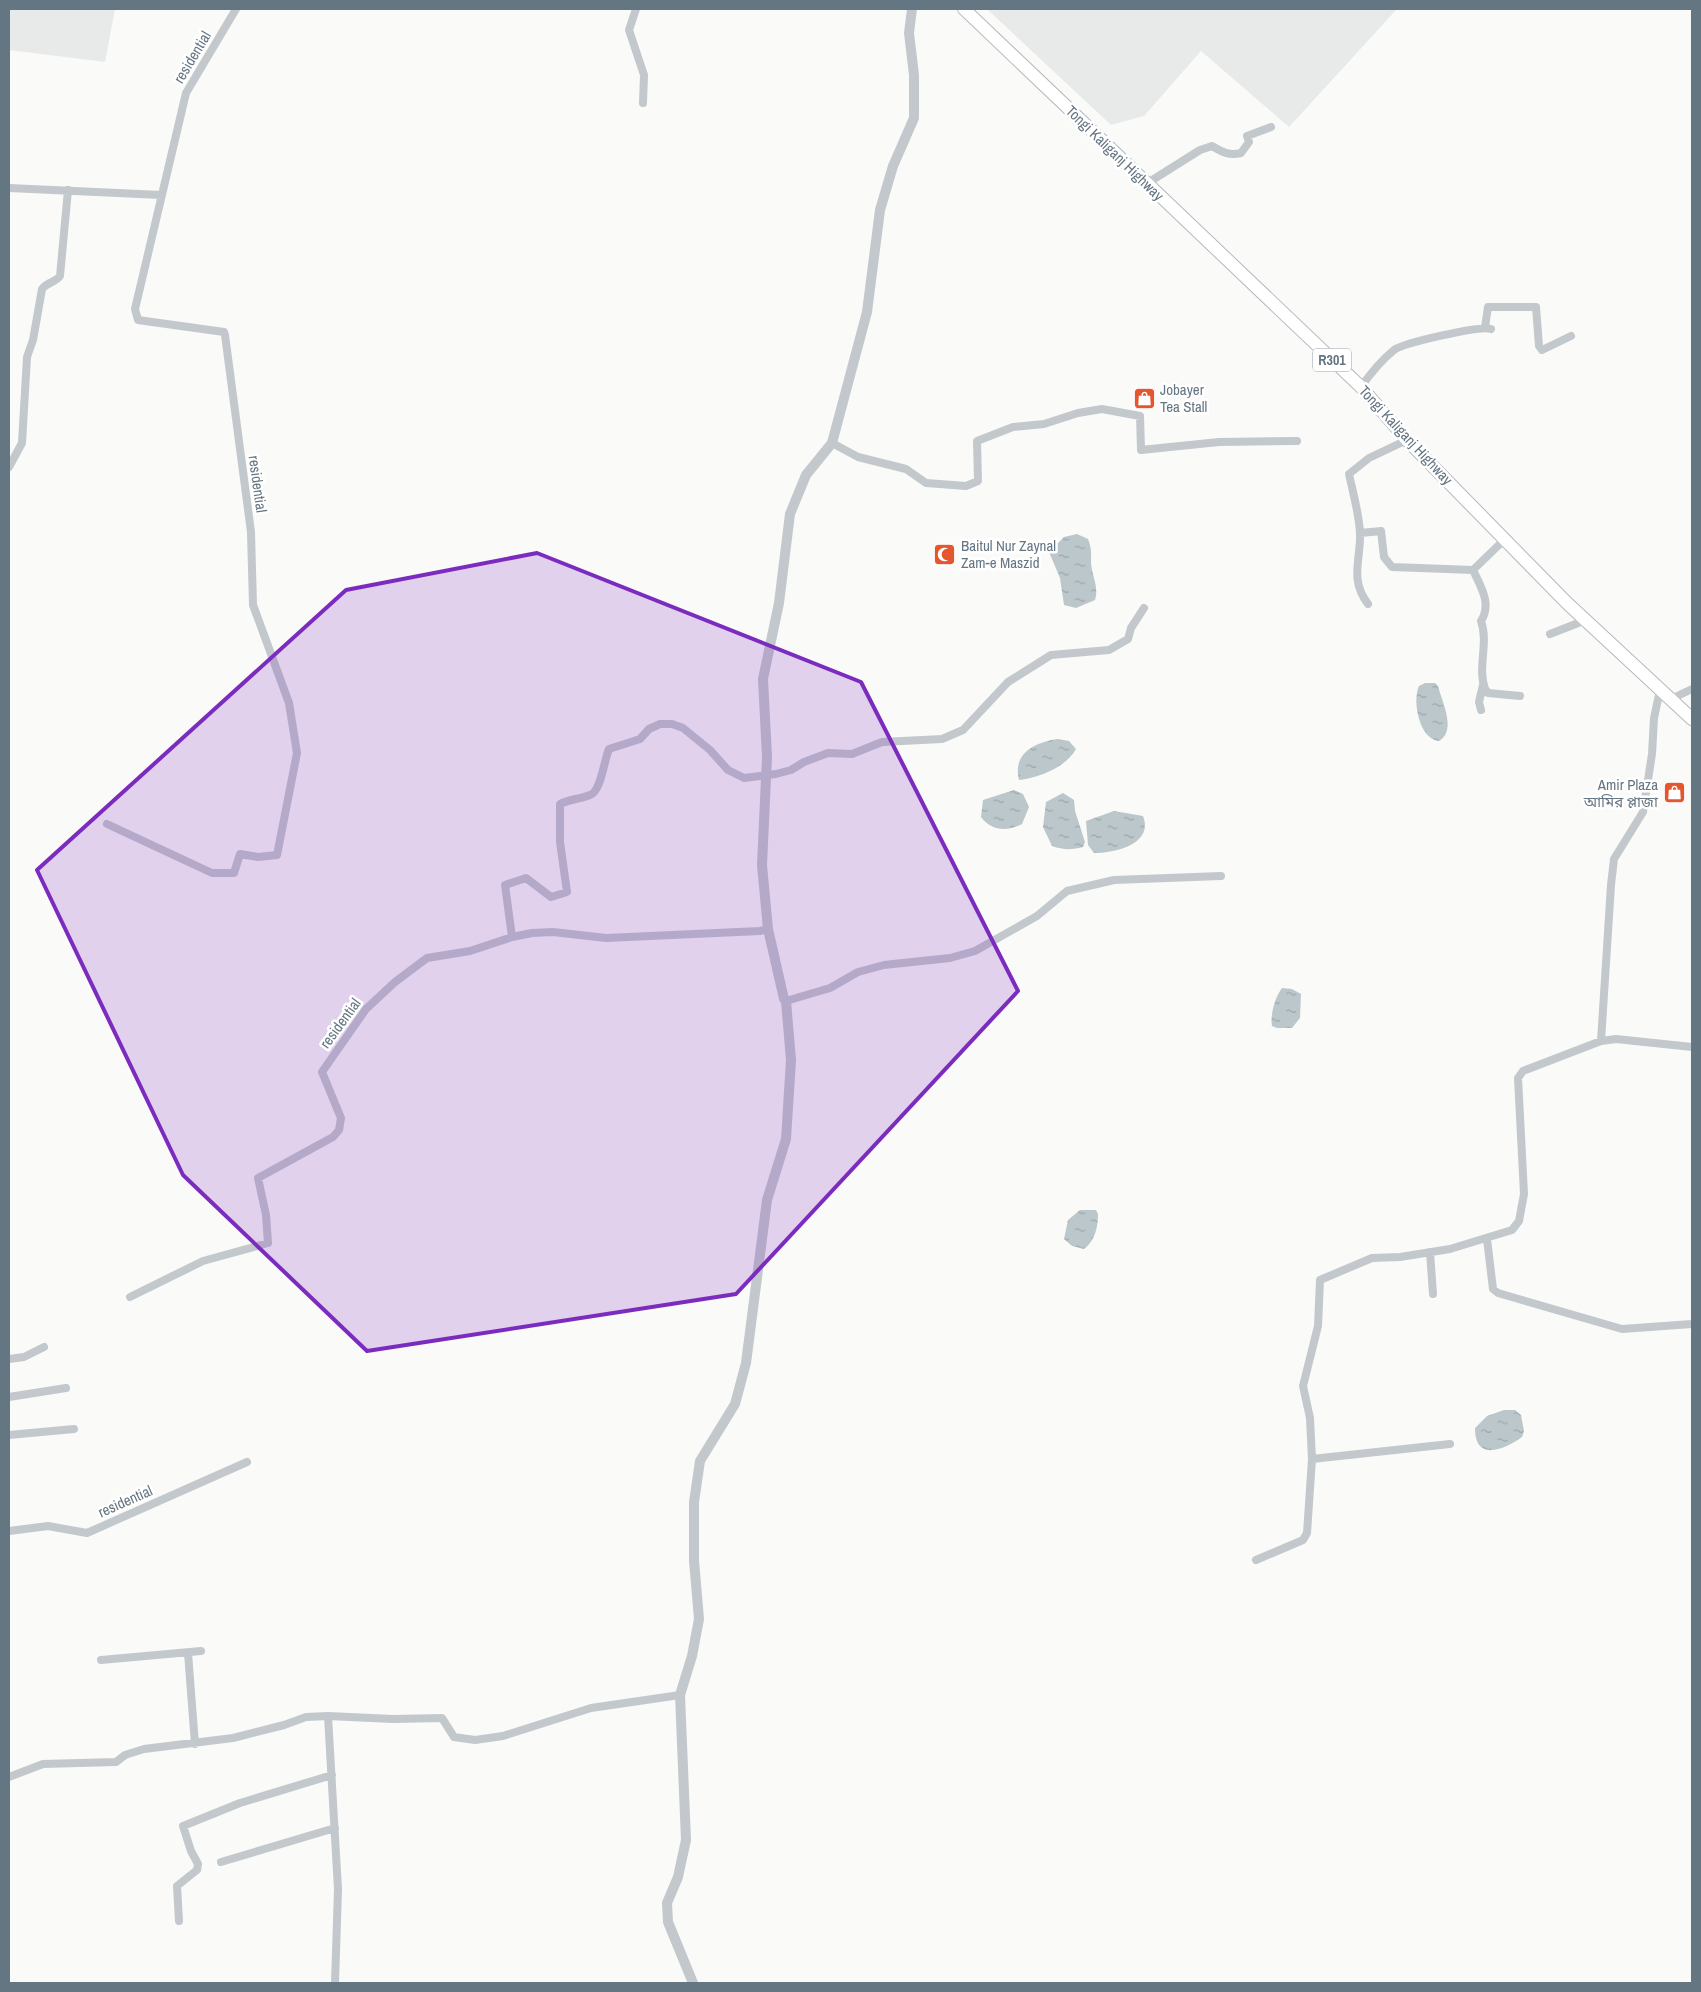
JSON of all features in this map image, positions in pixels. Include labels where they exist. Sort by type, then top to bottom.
[{"type":"main road","name":"Tongi Kaliganj Highway","points":[[964,9],[1361,387],[1408,440],[1505,539],[1669,700],[1692,719]]},
{"type":"street","name":"residential","points":[[108,824],[212,873],[234,873],[240,854],[258,857],[278,855],[297,753],[289,703],[253,605],[251,532],[224,332],[138,320],[135,316],[160,195],[186,93],[236,9]]},
{"type":"street","points":[[636,9],[629,30],[644,75],[643,103]]},
{"type":"street","points":[[693,1983],[668,1922],[667,1903],[678,1877],[686,1840],[680,1695],[692,1656],[699,1620],[694,1561],[694,1502],[700,1461],[735,1404],[746,1363],[767,1200],[786,1139],[791,1060],[786,1001],[768,929],[762,865],[767,757],[763,679],[780,603],[790,514],[806,475],[832,443],[867,312],[880,210],[893,166],[914,118],[914,74],[909,33],[912,9]]},
{"type":"street","points":[[1146,184],[1200,150],[1212,146],[1224,153],[1233,155],[1241,153],[1248,142],[1247,136],[1271,127]]},
{"type":"street","points":[[9,188],[160,195]]},
{"type":"street","points":[[9,467],[22,443],[27,357],[33,340],[42,289],[45,284],[57,280],[60,276],[68,190]]},
{"type":"street","points":[[1361,387],[1368,376],[1396,348],[1488,328],[1488,308],[1536,307],[1539,346],[1542,350],[1571,336]]},
{"type":"street","points":[[832,443],[858,458],[906,469],[926,483],[966,486],[978,481],[977,441],[1013,427],[1044,424],[1078,413],[1102,409],[1140,416],[1141,450],[1219,442],[1297,441]]},
{"type":"street","points":[[1368,604],[1359,592],[1357,564],[1360,533],[1350,474],[1369,458],[1408,440]]},
{"type":"street","points":[[1360,533],[1382,531],[1384,557],[1392,567],[1473,570],[1505,539]]},
{"type":"street","points":[[1473,570],[1486,600],[1486,614],[1482,621],[1484,628],[1483,683],[1479,702],[1481,710]]},
{"type":"street","points":[[512,937],[505,885],[526,878],[551,897],[567,892],[560,842],[560,804],[572,798],[592,795],[598,788],[604,760],[609,749],[640,739],[649,729],[660,724],[672,724],[683,728],[710,750],[728,770],[744,778],[791,770],[804,762],[828,753],[852,754],[882,742],[942,738],[963,730],[1008,682],[1051,655],[1109,650],[1128,639],[1131,628],[1144,608]]},
{"type":"street","points":[[1550,634],[1586,620]]},
{"type":"street","points":[[1483,683],[1488,693],[1520,696]]},
{"type":"street","points":[[1669,700],[1692,689]]},
{"type":"street","points":[[1601,1040],[1610,885],[1614,859],[1643,812],[1652,754],[1654,718],[1660,690]]},
{"type":"street","points":[[786,1001],[830,988],[858,972],[884,964],[950,958],[975,951],[1037,916],[1067,891],[1114,880],[1221,876]]},
{"type":"street","name":"residential","points":[[130,1297],[203,1261],[268,1242],[266,1215],[258,1178],[333,1137],[340,1130],[340,1118],[322,1072],[366,1008],[427,958],[470,951],[512,937],[553,932],[606,938],[768,929]]},
{"type":"street","points":[[1256,1560],[1306,1537],[1312,1460],[1310,1418],[1303,1386],[1318,1326],[1320,1280],[1372,1258],[1430,1252],[1487,1239],[1512,1230],[1519,1221],[1524,1194],[1518,1078],[1523,1071],[1601,1040],[1616,1039],[1692,1047]]},
{"type":"street","points":[[1487,1239],[1493,1289],[1498,1293],[1622,1329],[1692,1324]]},
{"type":"street","points":[[1430,1252],[1433,1294]]},
{"type":"street","points":[[9,1359],[24,1357],[44,1347]]},
{"type":"street","points":[[9,1397],[66,1388]]},
{"type":"street","points":[[9,1435],[74,1429]]},
{"type":"street","points":[[1312,1460],[1450,1444]]},
{"type":"street","name":"residential","points":[[9,1530],[48,1526],[87,1533],[247,1462]]},
{"type":"street","points":[[101,1660],[202,1651]]},
{"type":"street","points":[[188,1653],[195,1744]]},
{"type":"street","points":[[9,1777],[43,1764],[116,1762],[125,1755],[144,1749],[233,1738],[284,1725],[306,1717],[442,1718],[454,1737],[475,1740],[502,1736],[592,1708],[680,1695]]},
{"type":"street","points":[[328,1716],[338,1889],[335,1983]]},
{"type":"street","points":[[180,1921],[177,1886],[197,1870],[198,1864],[191,1851],[183,1826],[247,1801],[332,1775]]},
{"type":"street","points":[[221,1862],[335,1828]]},
{"type":"highlighted area","points":[[537,553],[861,682],[1018,991],[736,1294],[367,1351],[183,1175],[37,870],[346,590]]},
{"type":"shaded area","points":[[9,9],[115,9],[105,62],[9,50]]},
{"type":"shaded area","points":[[987,9],[1397,9],[1289,127],[1201,51],[1144,116],[1111,125]]},
{"type":"water","points":[[1077,534],[1088,539],[1096,595],[1095,600],[1076,608],[1064,605],[1060,578],[1049,552],[1064,537]]},
{"type":"water","points":[[1425,683],[1435,683],[1438,686],[1447,715],[1447,730],[1439,741],[1432,739],[1426,734],[1419,718],[1416,701],[1417,693],[1419,686]]},
{"type":"water","points":[[1058,739],[1069,741],[1076,749],[1072,755],[1059,766],[1043,774],[1019,780],[1019,763],[1022,756],[1034,746]]},
{"type":"water","points":[[1014,790],[1023,794],[1029,807],[1022,824],[1016,827],[1000,829],[985,822],[981,817],[983,800]]},
{"type":"water","points":[[1063,793],[1074,800],[1075,811],[1085,842],[1083,847],[1068,849],[1052,846],[1043,827],[1046,802]]},
{"type":"water","points":[[1114,811],[1143,816],[1145,826],[1143,834],[1138,840],[1122,849],[1094,853],[1088,845],[1086,821]]},
{"type":"water","points":[[1282,988],[1292,989],[1301,994],[1300,1018],[1292,1028],[1272,1026],[1274,1006]]},
{"type":"water","points":[[1080,1210],[1096,1210],[1098,1214],[1095,1233],[1091,1242],[1084,1249],[1072,1246],[1064,1239],[1068,1220]]},
{"type":"water","points":[[1504,1410],[1515,1410],[1521,1415],[1524,1431],[1522,1437],[1500,1449],[1485,1449],[1480,1446],[1476,1439],[1475,1428],[1487,1416]]},
{"type":"place","name":"Jobayer Tea Stall","points":[[1144,398]]},
{"type":"place","name":"Baitul Nur Zaynal Zam-e Maszid","points":[[945,554]]},
{"type":"place","name":"Amir Plaza আমির প্লাজা","points":[[1674,793]]}]
